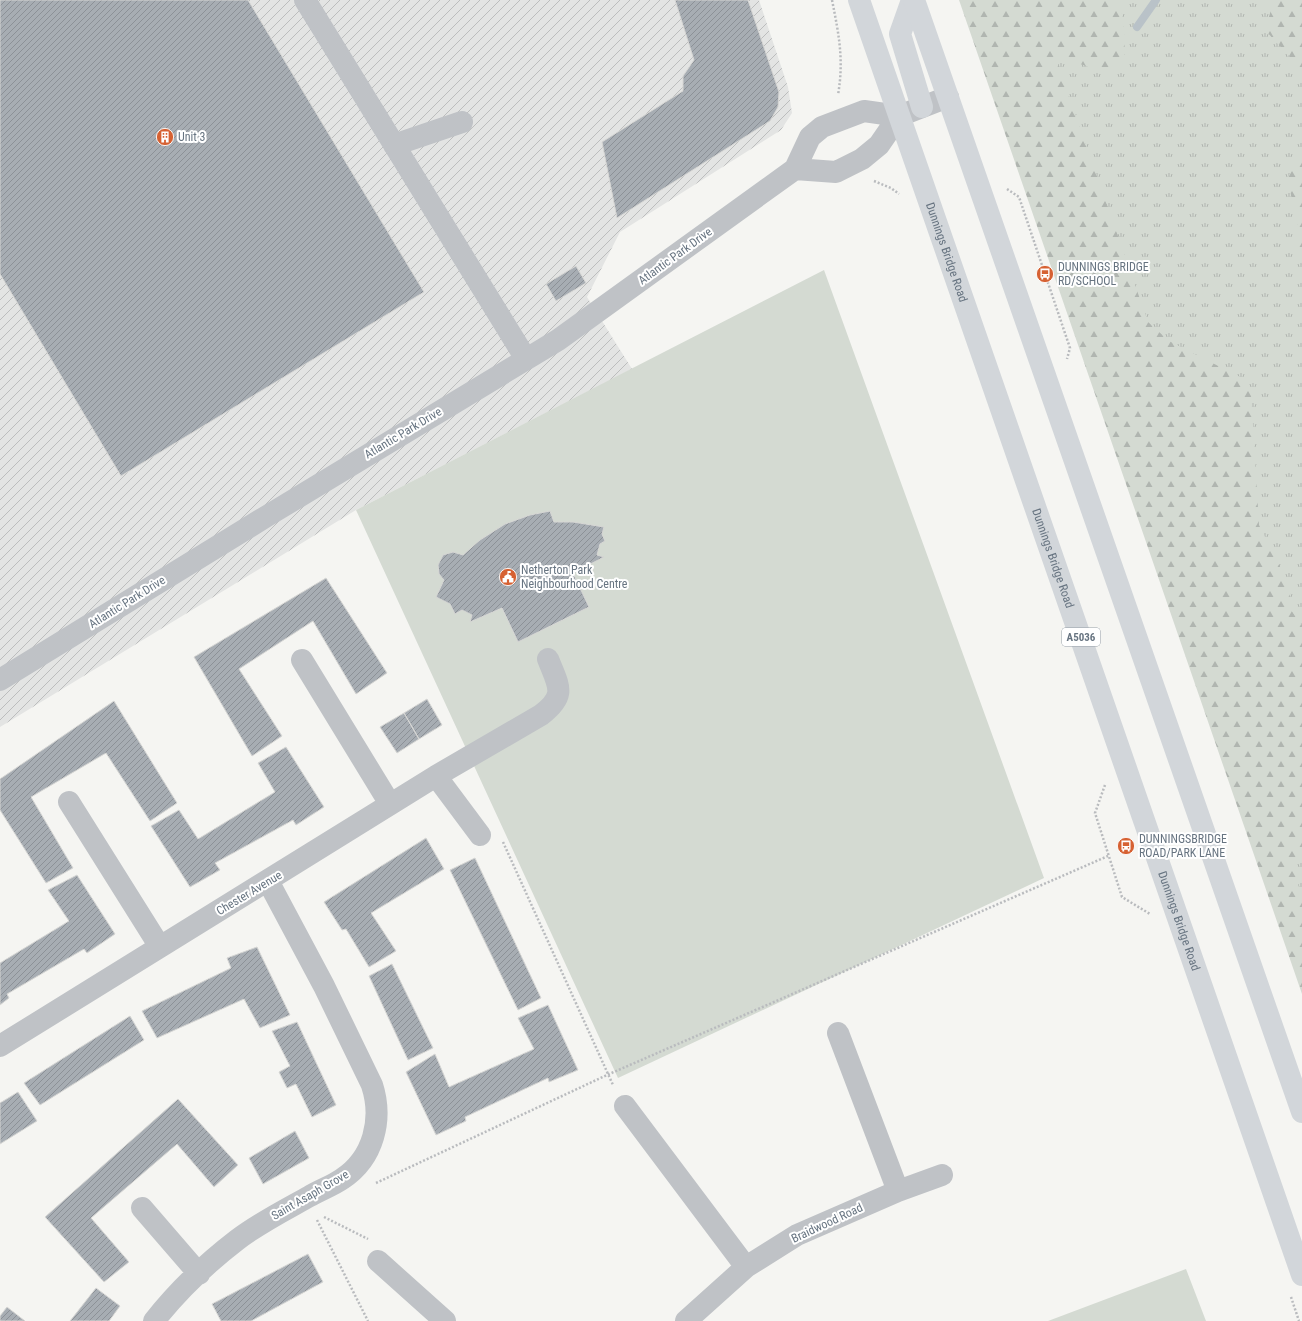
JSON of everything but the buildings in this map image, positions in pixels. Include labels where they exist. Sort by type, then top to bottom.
[{"type":"highway","name":"Dunnings Bridge Road","points":[[859,0],[1295,1283]]},
{"type":"highway","points":[[913,0],[1066,432],[1154,693],[1302,1112]]},
{"type":"highway","points":[[913,0],[900,34],[922,107]]},
{"type":"street","points":[[304,0],[526,359]]},
{"type":"street","points":[[795,169],[836,172],[862,159],[879,145],[899,116],[948,97]]},
{"type":"street","name":"Atlantic Park Drive","points":[[0,680],[526,359],[598,312],[795,169],[810,137],[822,127],[864,111],[899,116]]},
{"type":"street","points":[[394,145],[462,122]]},
{"type":"street","name":"Chester Avenue","points":[[0,1046],[390,804],[541,715],[553,706],[558,698],[559,690],[548,659]]},
{"type":"street","points":[[302,660],[390,804]]},
{"type":"street","points":[[436,776],[480,835]]},
{"type":"street","points":[[69,802],[160,947]]},
{"type":"street","name":"Saint Asaph Grove","points":[[154,1321],[172,1298],[236,1240],[271,1217],[309,1205],[342,1179],[364,1158],[372,1143],[378,1113],[372,1085],[324,986],[268,881]]},
{"type":"street","points":[[838,1033],[898,1191]]},
{"type":"street","points":[[625,1106],[746,1268]]},
{"type":"street","name":"Braidwood Road","points":[[686,1321],[746,1268],[797,1234],[898,1191],[942,1175]]},
{"type":"street","points":[[142,1208],[199,1274]]},
{"type":"street","points":[[378,1260],[445,1321]]},
{"type":"path","points":[[832,0],[839,37],[842,73],[836,103],[844,118]]},
{"type":"path","points":[[862,159],[866,172],[874,182],[892,188],[899,193],[902,200]]},
{"type":"path","points":[[1106,782],[1095,813],[1122,897],[1154,916]]},
{"type":"path","points":[[501,838],[607,1075],[625,1106]]},
{"type":"path","points":[[371,1186],[607,1075],[1108,856]]},
{"type":"path","points":[[309,1205],[381,1246],[378,1260]]},
{"type":"path","points":[[309,1205],[368,1321]]},
{"type":"path","points":[[1295,1283],[1299,1321]]},
{"type":"shaded area","points":[[0,0],[759,0],[788,87],[792,113],[781,130],[620,232],[587,297],[632,369],[356,510],[0,727]]},
{"type":"green space","points":[[959,0],[1120,0],[1125,36],[1124,60],[1116,69],[1101,71],[1093,69],[1054,53],[1148,322],[1169,341],[1240,377],[1246,382],[1251,392],[1259,525],[1291,589],[1288,606],[1302,625],[1302,858],[1297,861],[1294,869],[1302,899],[1302,994]]},
{"type":"green space","points":[[969,0],[1302,0],[1302,929]]},
{"type":"green space","points":[[1274,0],[1302,0],[1302,82],[1291,58],[1265,30]]},
{"type":"green space","points":[[1302,153],[1302,265],[1296,247],[1298,213],[1287,184],[1288,177]]},
{"type":"green space","points":[[824,270],[1044,878],[618,1078],[356,510]]},
{"type":"green space","points":[[1186,1269],[1206,1321],[1048,1321]]},
{"type":"waterway","points":[[1137,27],[1156,0]]},
{"type":"place","name":"Unit 3","points":[[165,137]]},
{"type":"place","name":"DUNNINGS BRIDGE RD/SCHOOL","points":[[1045,274]]},
{"type":"place","name":"Netherton Park Neighbourhood Centre","points":[[508,577]]},
{"type":"place","name":"DUNNINGSBRIDGE ROAD/PARK LANE","points":[[1126,846]]}]
